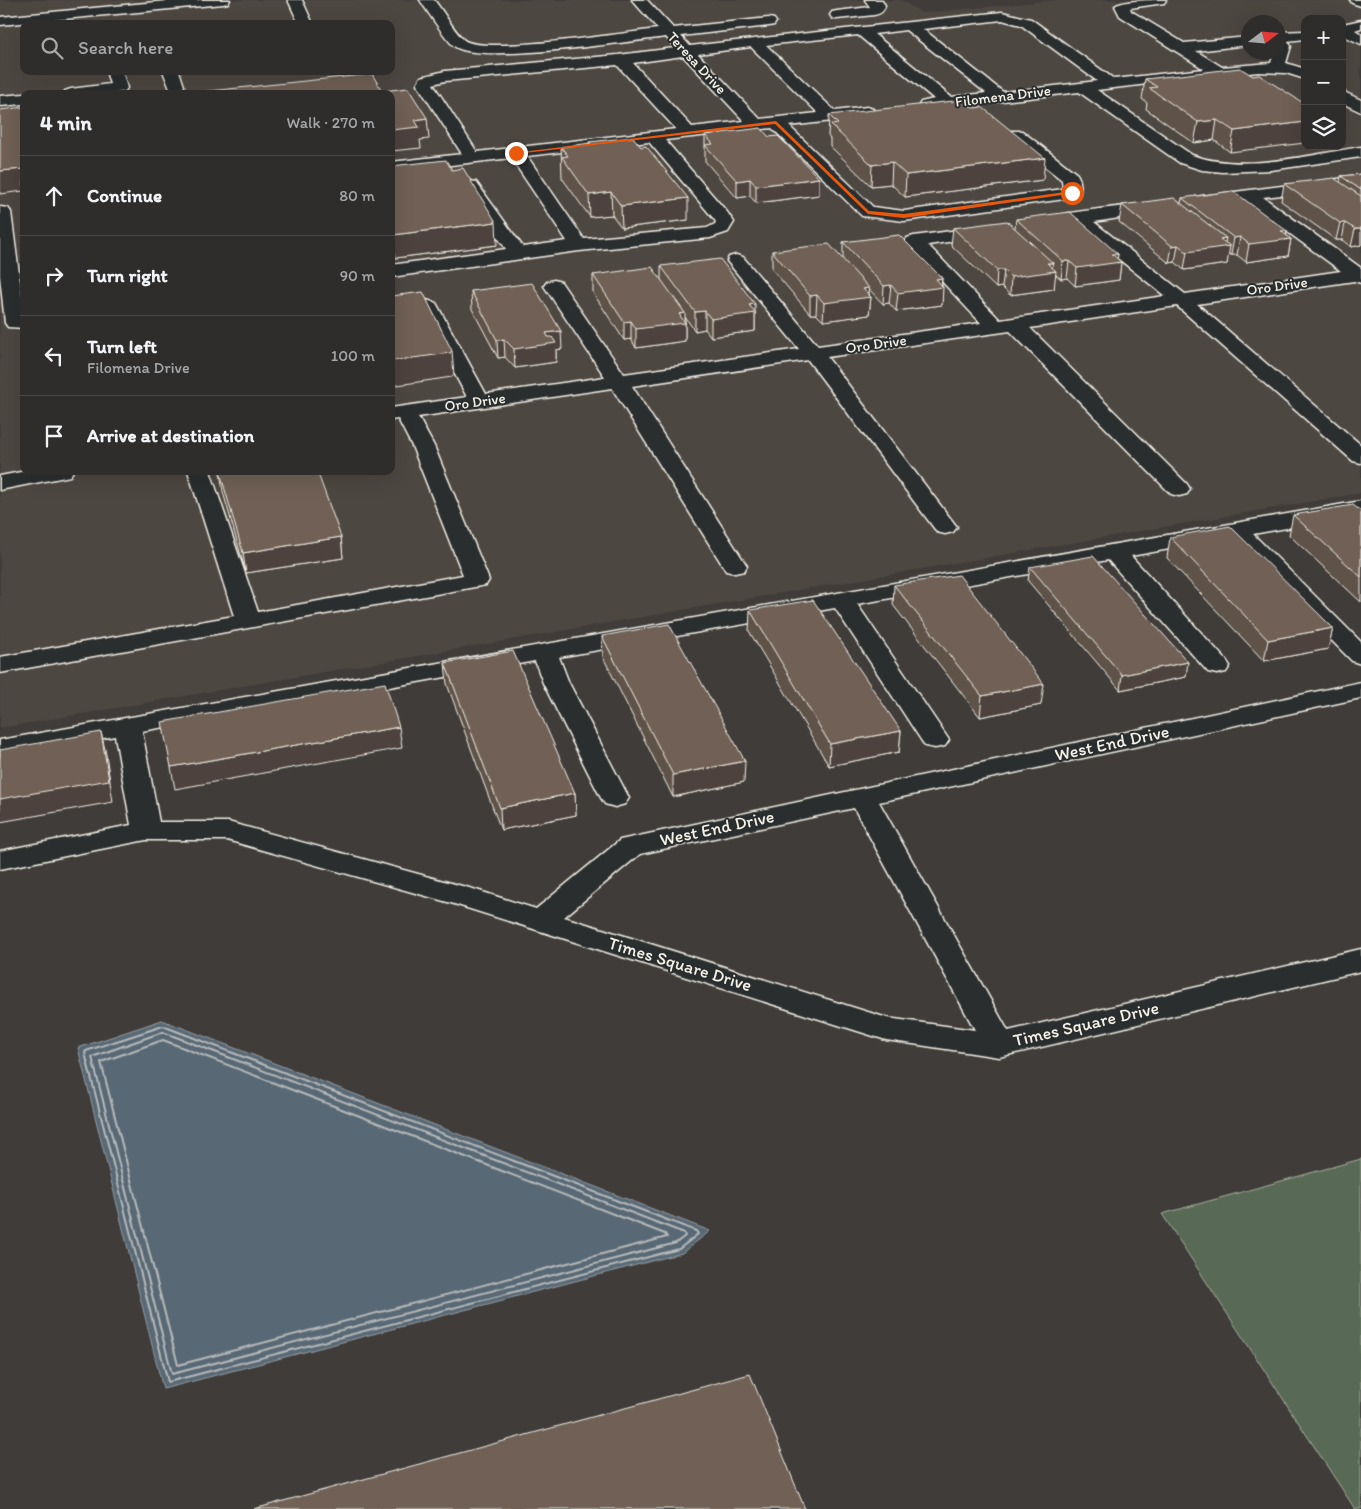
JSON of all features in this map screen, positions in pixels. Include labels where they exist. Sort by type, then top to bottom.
[{"type":"street","points":[[6,17],[91,12],[131,4],[151,7],[223,0]]},
{"type":"street","points":[[295,0],[304,20]]},
{"type":"street","points":[[427,0],[460,44],[478,49],[506,50],[780,21]]},
{"type":"street","name":"Teresa Drive","points":[[639,0],[756,125]]},
{"type":"street","points":[[826,16],[874,11],[878,9],[878,5],[872,0]]},
{"type":"street","points":[[1159,0],[1122,6],[1124,12],[1218,72],[1251,85]]},
{"type":"street","points":[[1357,0],[1361,2]]},
{"type":"street","points":[[151,7],[153,20]]},
{"type":"street","points":[[473,158],[426,84],[427,80],[445,76],[618,60],[754,42],[1002,16],[1026,22],[1111,84]]},
{"type":"street","points":[[1346,28],[1361,24]]},
{"type":"street","points":[[910,26],[1000,97]]},
{"type":"street","points":[[862,31],[948,103]]},
{"type":"street","points":[[1346,31],[1361,40]]},
{"type":"street","points":[[1286,38],[1301,36]]},
{"type":"street","points":[[754,42],[831,116]]},
{"type":"street","points":[[1180,48],[1241,42]]},
{"type":"street","points":[[618,60],[624,62],[688,133]]},
{"type":"street","points":[[1283,60],[1282,67],[1301,73]]},
{"type":"street","name":"Filomena Drive","points":[[909,107],[1218,72],[1282,67]]},
{"type":"street","points":[[103,90],[119,88],[115,75]]},
{"type":"street","points":[[1082,87],[1186,159],[1202,165],[1236,168],[1361,152]]},
{"type":"street","points":[[1346,93],[1361,90]]},
{"type":"street","points":[[1346,97],[1361,107]]},
{"type":"street","points":[[0,101],[20,99]]},
{"type":"street","points":[[971,100],[986,112]]},
{"type":"street","points":[[395,167],[880,111]]},
{"type":"street","points":[[776,123],[868,212],[904,216],[1072,193],[1071,178],[1002,124]]},
{"type":"street","points":[[395,270],[579,245],[710,233],[722,228],[724,222],[720,216],[653,137]]},
{"type":"street","points":[[1346,143],[1361,152]]},
{"type":"street","points":[[516,153],[579,245]]},
{"type":"street","points":[[452,160],[518,254]]},
{"type":"street","points":[[1020,227],[1247,194],[1361,181]]},
{"type":"street","points":[[1247,194],[1360,275]]},
{"type":"street","points":[[6,211],[15,323],[20,322]]},
{"type":"street","points":[[1078,218],[1181,300],[1361,456]]},
{"type":"street","points":[[1001,230],[914,242],[1006,325],[1179,489]]},
{"type":"street","points":[[736,261],[813,353],[946,527]]},
{"type":"street","name":"Oro Drive","points":[[398,414],[1360,275]]},
{"type":"street","points":[[554,286],[619,382],[735,566]]},
{"type":"street","points":[[395,308],[423,305],[429,307],[480,402]]},
{"type":"street","points":[[0,665],[477,580],[422,446],[398,414]]},
{"type":"street","points":[[0,483],[41,475]]},
{"type":"street","points":[[200,475],[248,620]]},
{"type":"street","points":[[0,748],[1361,508]]},
{"type":"street","points":[[1235,530],[1361,656]]},
{"type":"street","points":[[1114,552],[1217,666]]},
{"type":"street","points":[[841,599],[935,740]]},
{"type":"street","points":[[544,652],[556,683],[615,798]]},
{"type":"street","name":"West End Drive","points":[[541,920],[630,847],[1361,690]]},
{"type":"street","points":[[127,725],[146,831]]},
{"type":"street","points":[[862,797],[999,1045]]},
{"type":"street","name":"Times Square Drive","points":[[0,860],[146,831],[228,831],[462,896],[886,1029],[999,1045],[1361,960]]},
{"type":"shaded area","points":[[0,0],[901,0],[922,13],[1057,0],[1361,0],[1361,493],[0,728]]},
{"type":"green space","points":[[1361,1159],[1361,1509],[1355,1509],[1162,1214]]},
{"type":"water","points":[[162,1020],[710,1231],[682,1253],[163,1389],[78,1048]]},
{"type":"building","points":[[1240,68],[1253,76],[1259,75],[1301,101],[1301,123],[1234,131],[1217,120],[1198,122],[1149,88],[1157,87],[1145,79]]},
{"type":"building","points":[[373,75],[381,90],[219,90]]},
{"type":"building","points":[[408,88],[427,118],[415,120],[419,127],[395,130],[395,90],[391,90]]},
{"type":"building","points":[[962,100],[973,108],[982,107],[1045,158],[906,175],[892,162],[872,165],[831,125],[838,124],[829,115]]},
{"type":"building","points":[[20,108],[20,169],[0,171],[0,110]]},
{"type":"building","points":[[761,128],[769,137],[778,136],[819,178],[756,186],[750,179],[737,181],[705,145],[713,144],[705,135]]},
{"type":"building","points":[[633,137],[641,147],[646,146],[688,198],[621,206],[611,192],[589,195],[562,157],[568,156],[561,147]]},
{"type":"building","points":[[446,160],[452,170],[463,168],[496,222],[395,235],[395,166]]},
{"type":"building","points":[[1361,174],[1361,190],[1341,176]]},
{"type":"building","points":[[1334,178],[1361,196],[1361,229],[1355,229],[1345,223],[1340,223],[1284,184]]},
{"type":"building","points":[[1233,191],[1287,231],[1281,231],[1291,239],[1249,244],[1240,237],[1234,238],[1182,198]]},
{"type":"building","points":[[1174,198],[1226,238],[1220,239],[1230,246],[1187,252],[1178,245],[1172,246],[1122,205]]},
{"type":"building","points":[[1070,212],[1118,254],[1112,254],[1121,262],[1077,268],[1069,261],[1063,261],[1016,219]]},
{"type":"building","points":[[1007,221],[1053,263],[1047,263],[1056,271],[1011,277],[1004,270],[997,270],[953,228]]},
{"type":"building","points":[[899,235],[942,278],[936,279],[943,287],[898,293],[891,285],[884,286],[843,242]]},
{"type":"building","points":[[829,244],[869,288],[863,289],[871,297],[824,303],[817,295],[810,296],[772,251]]},
{"type":"building","points":[[720,259],[755,304],[749,305],[756,313],[711,319],[705,311],[695,312],[661,266]]},
{"type":"building","points":[[652,267],[685,313],[679,314],[685,323],[636,329],[631,321],[624,322],[593,275]]},
{"type":"building","points":[[532,283],[561,331],[546,333],[556,343],[514,349],[504,339],[497,340],[471,291]]},
{"type":"building","points":[[423,292],[452,351],[450,353],[395,360],[395,296]]},
{"type":"building","points":[[221,475],[318,475],[341,537],[243,553]]},
{"type":"building","points":[[1353,505],[1361,511],[1361,577],[1293,515]]},
{"type":"building","points":[[1230,526],[1333,628],[1268,640],[1170,537]]},
{"type":"building","points":[[1093,556],[1188,662],[1122,675],[1030,567]]},
{"type":"building","points":[[959,575],[1044,684],[982,696],[894,585]]},
{"type":"building","points":[[813,600],[901,731],[830,744],[750,610]]},
{"type":"building","points":[[669,624],[745,761],[673,775],[602,636]]},
{"type":"building","points":[[513,651],[575,793],[500,808],[445,663]]},
{"type":"building","points":[[385,683],[399,727],[171,767],[162,722]]},
{"type":"building","points":[[101,732],[109,780],[0,799],[0,750]]},
{"type":"building","points":[[750,1374],[805,1509],[254,1509]]},
{"type":"route","points":[[516,153],[776,123],[868,212],[904,216],[1072,193]]}]
